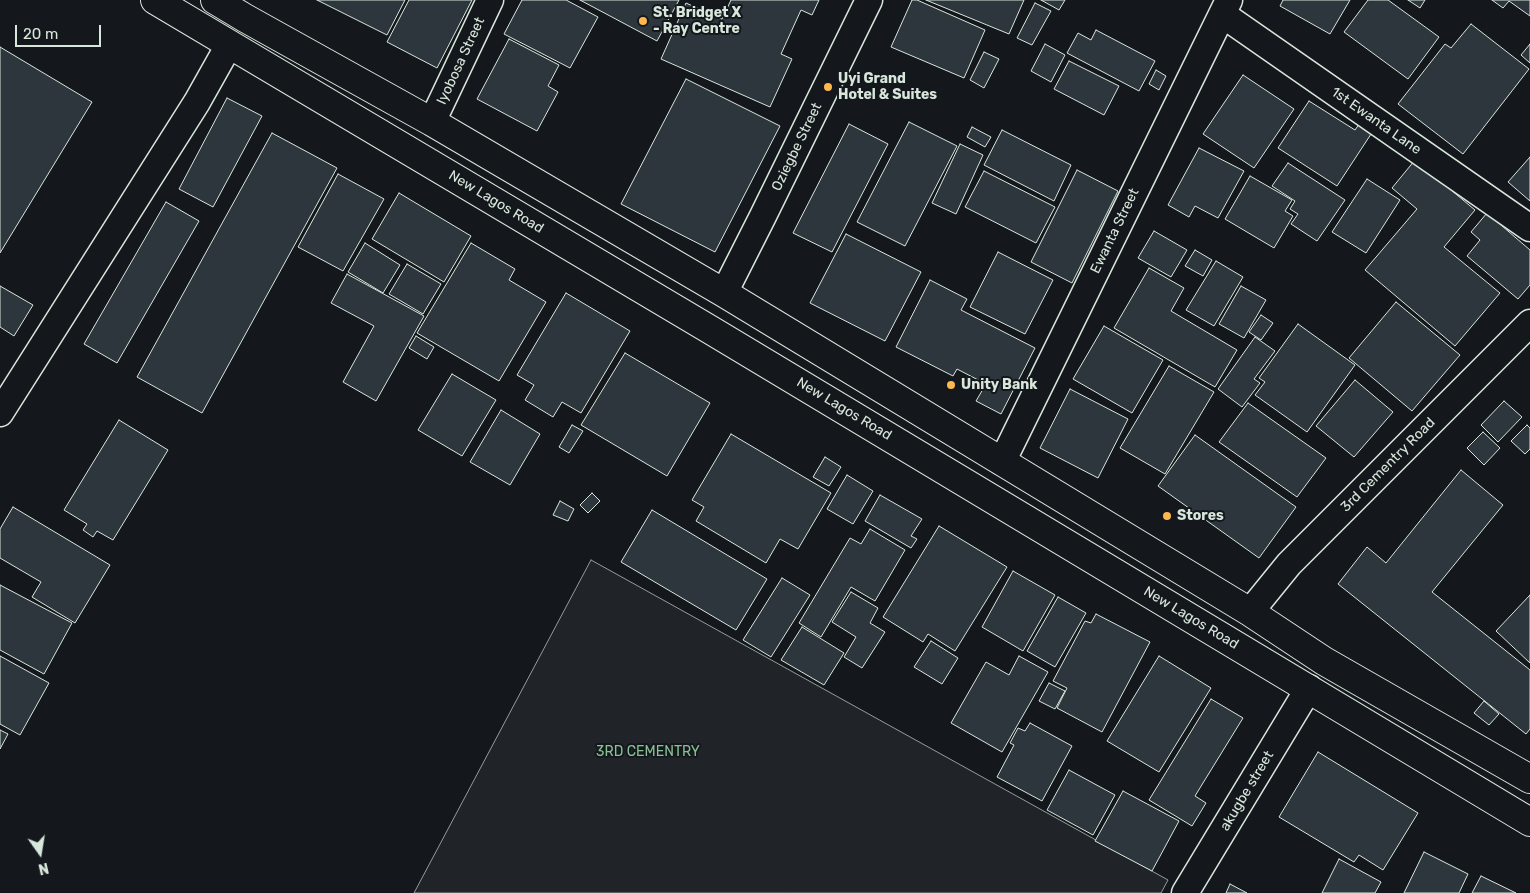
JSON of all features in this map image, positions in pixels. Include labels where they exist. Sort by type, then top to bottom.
[{"type":"main road","name":"New Lagos Road","points":[[155,0],[710,329],[1530,822]]},
{"type":"main road","points":[[215,0],[432,122],[724,292],[1250,612],[1324,661],[1530,779]]},
{"type":"street","name":"Iyobosa Street","points":[[432,122],[490,0]]},
{"type":"street","name":"Oziegbe Street","points":[[724,292],[869,0]]},
{"type":"street","name":"1st Ewanta Lane","points":[[1225,7],[1530,228]]},
{"type":"street","name":"Ewanta Street","points":[[1002,462],[1225,7]]},
{"type":"street","points":[[0,413],[197,102],[229,45]]},
{"type":"street","name":"3rd Cementry Road","points":[[1250,612],[1289,564],[1530,323]]},
{"type":"street","name":"akugbe street","points":[[1185,893],[1309,688]]},
{"type":"green space","name":"3RD CEMENTRY","points":[[591,560],[1168,880],[1161,893],[414,893]]},
{"type":"building","points":[[317,0],[405,0],[387,35]]},
{"type":"building","points":[[409,0],[472,0],[437,68],[387,42]]},
{"type":"building","points":[[522,0],[566,0],[598,17],[570,68],[504,34]]},
{"type":"building","name":"St. Bridget X - Ray Centre","points":[[580,0],[679,0],[657,41]]},
{"type":"building","points":[[731,0],[819,0],[812,15],[801,10],[781,54],[792,59],[770,107],[661,59],[686,3],[722,19]]},
{"type":"building","points":[[912,0],[917,0],[985,30],[964,78],[891,47]]},
{"type":"building","points":[[926,0],[1024,0],[1009,34]]},
{"type":"building","points":[[1041,0],[1065,0],[1059,10]]},
{"type":"building","points":[[1283,0],[1350,0],[1330,34],[1280,6]]},
{"type":"building","points":[[1368,0],[1388,0],[1439,37],[1408,79],[1344,32]]},
{"type":"building","points":[[1408,0],[1425,0],[1420,8]]},
{"type":"building","points":[[1492,0],[1530,0],[1530,16],[1509,1],[1503,8]]},
{"type":"building","points":[[1035,3],[1051,11],[1032,45],[1017,38]]},
{"type":"building","points":[[1471,24],[1529,69],[1463,154],[1398,104],[1445,44],[1451,48]]},
{"type":"building","points":[[1096,30],[1155,61],[1139,91],[1067,53],[1078,33],[1091,40]]},
{"type":"building","points":[[509,39],[559,65],[548,86],[558,92],[537,131],[477,99]]},
{"type":"building","points":[[1045,44],[1065,55],[1051,82],[1031,71]]},
{"type":"building","points":[[1530,44],[1530,63],[1521,55]]},
{"type":"building","points":[[0,47],[92,102],[0,253]]},
{"type":"building","points":[[984,52],[999,59],[984,88],[970,80]]},
{"type":"building","points":[[1069,61],[1119,86],[1104,115],[1054,89]]},
{"type":"building","points":[[1156,70],[1166,76],[1159,90],[1149,84]]},
{"type":"building","points":[[1243,75],[1294,109],[1254,168],[1203,134]]},
{"type":"building","points":[[686,79],[780,126],[715,252],[621,204]]},
{"type":"building","points":[[227,98],[262,116],[213,207],[179,189]]},
{"type":"building","points":[[1309,101],[1355,130],[1362,120],[1375,128],[1337,186],[1278,148]]},
{"type":"building","points":[[909,122],[957,146],[905,246],[857,222]]},
{"type":"building","points":[[849,124],[888,144],[832,252],[793,233]]},
{"type":"building","points":[[972,127],[991,137],[985,147],[967,137]]},
{"type":"building","points":[[1002,130],[1071,165],[1054,201],[984,165]]},
{"type":"building","points":[[272,133],[337,168],[202,413],[137,377]]},
{"type":"building","points":[[960,144],[983,155],[956,214],[932,203]]},
{"type":"building","points":[[1199,148],[1244,171],[1218,218],[1195,206],[1189,217],[1168,205]]},
{"type":"building","points":[[1530,157],[1530,201],[1508,182]]},
{"type":"building","points":[[1415,160],[1475,210],[1444,247],[1500,293],[1455,346],[1365,270],[1417,209],[1392,188]]},
{"type":"building","points":[[1288,163],[1345,200],[1317,241],[1291,224],[1298,214],[1290,209],[1295,201],[1272,186]]},
{"type":"building","points":[[1077,170],[1118,191],[1072,283],[1031,262]]},
{"type":"building","points":[[984,171],[1055,207],[1036,243],[965,207]]},
{"type":"building","points":[[338,174],[384,199],[343,271],[298,247]]},
{"type":"building","points":[[1250,176],[1292,200],[1285,211],[1293,216],[1274,248],[1225,219]]},
{"type":"building","points":[[1367,179],[1400,200],[1366,253],[1332,232]]},
{"type":"building","points":[[399,193],[471,236],[444,282],[372,239]]},
{"type":"building","points":[[166,202],[199,221],[117,363],[84,344]]},
{"type":"building","points":[[1487,213],[1530,250],[1530,285],[1518,299],[1467,256],[1480,240],[1471,232]]},
{"type":"building","points":[[1154,231],[1187,250],[1171,277],[1138,258]]},
{"type":"building","points":[[846,234],[921,272],[885,341],[810,303]]},
{"type":"building","points":[[365,243],[400,265],[383,293],[348,272]]},
{"type":"building","points":[[471,243],[515,269],[509,280],[546,302],[499,381],[417,333]]},
{"type":"building","points":[[1195,250],[1212,260],[1203,276],[1185,266]]},
{"type":"building","points":[[998,252],[1053,280],[1025,334],[970,307]]},
{"type":"building","points":[[1216,261],[1243,277],[1214,326],[1186,310]]},
{"type":"building","points":[[407,264],[441,284],[423,314],[389,294]]},
{"type":"building","points":[[1149,268],[1184,288],[1171,311],[1237,350],[1215,387],[1114,328]]},
{"type":"building","points":[[347,274],[424,316],[376,401],[343,382],[374,326],[331,303]]},
{"type":"building","points":[[930,280],[967,299],[961,310],[1035,348],[1001,414],[976,401],[986,384],[957,369],[953,376],[896,347]]},
{"type":"building","points":[[0,286],[33,305],[14,336],[0,327]]},
{"type":"building","points":[[1241,286],[1266,300],[1244,338],[1219,324]]},
{"type":"building","points":[[566,293],[630,331],[581,413],[562,402],[553,417],[525,400],[534,385],[517,375]]},
{"type":"building","points":[[1396,302],[1460,355],[1412,411],[1349,358]]},
{"type":"building","points":[[1261,315],[1273,323],[1261,340],[1249,332]]},
{"type":"building","points":[[1298,324],[1355,365],[1307,432],[1255,395],[1265,382],[1259,378]]},
{"type":"building","points":[[1104,326],[1163,360],[1132,413],[1073,379]]},
{"type":"building","points":[[416,336],[434,347],[427,359],[409,348]]},
{"type":"building","points":[[1255,337],[1275,351],[1254,379],[1260,383],[1242,407],[1218,389]]},
{"type":"building","points":[[625,353],[710,403],[667,476],[581,425]]},
{"type":"building","points":[[1169,366],[1214,392],[1165,474],[1120,448]]},
{"type":"building","points":[[452,374],[496,400],[462,456],[418,430]]},
{"type":"building","points":[[1355,380],[1393,412],[1354,457],[1316,426]]},
{"type":"building","points":[[1070,389],[1128,419],[1098,478],[1040,448]]},
{"type":"building","points":[[1504,401],[1522,417],[1498,442],[1481,425]]},
{"type":"building","points":[[1248,403],[1326,458],[1297,497],[1219,442]]},
{"type":"building","points":[[501,410],[540,434],[510,485],[470,462]]},
{"type":"building","points":[[119,420],[168,450],[113,540],[97,531],[93,537],[83,530],[87,524],[64,510]]},
{"type":"building","points":[[572,425],[583,431],[569,453],[559,447]]},
{"type":"building","points":[[1527,425],[1530,428],[1530,449],[1525,454],[1511,441]]},
{"type":"building","points":[[1483,432],[1500,448],[1484,465],[1467,448]]},
{"type":"building","points":[[731,434],[831,493],[798,549],[780,539],[766,563],[696,521],[704,507],[692,500]]},
{"type":"building","points":[[1195,435],[1296,507],[1259,558],[1158,486]]},
{"type":"building","points":[[825,457],[841,467],[829,486],[813,477]]},
{"type":"building","points":[[1461,470],[1503,505],[1432,592],[1530,670],[1530,729],[1526,734],[1338,584],[1367,547],[1386,563]]},
{"type":"building","points":[[847,475],[873,491],[853,524],[827,509]]},
{"type":"building","points":[[592,493],[600,501],[588,513],[580,505]]},
{"type":"building","points":[[880,495],[922,519],[911,536],[917,539],[911,548],[865,521]]},
{"type":"building","points":[[560,501],[574,509],[568,521],[553,515]]},
{"type":"building","points":[[13,507],[110,565],[75,623],[32,597],[41,582],[0,558],[0,529]]},
{"type":"building","points":[[652,510],[767,579],[736,630],[621,562]]},
{"type":"building","points":[[939,526],[1007,567],[955,651],[928,634],[923,642],[883,617]]},
{"type":"building","points":[[870,529],[905,550],[875,601],[851,587],[821,637],[799,623],[850,538],[861,544]]},
{"type":"building","points":[[1013,571],[1055,595],[1023,651],[982,627]]},
{"type":"building","points":[[782,578],[810,595],[771,657],[743,640]]},
{"type":"building","points":[[0,585],[72,623],[44,674],[0,650]]},
{"type":"building","points":[[851,592],[878,608],[870,623],[885,632],[862,668],[844,657],[856,637],[832,622]]},
{"type":"building","points":[[1530,595],[1530,663],[1496,631]]},
{"type":"building","points":[[1058,597],[1086,613],[1055,667],[1027,651]]},
{"type":"building","points":[[1096,614],[1150,642],[1102,732],[1057,708],[1067,688],[1053,681],[1085,621],[1091,623]]},
{"type":"building","points":[[802,627],[844,653],[824,685],[781,660]]},
{"type":"building","points":[[931,641],[958,658],[942,684],[914,667]]},
{"type":"building","points":[[0,656],[49,683],[20,735],[0,724]]},
{"type":"building","points":[[1019,656],[1048,672],[1002,752],[951,723],[986,662],[1009,675]]},
{"type":"building","points":[[1159,656],[1211,688],[1159,772],[1107,741]]},
{"type":"building","points":[[1049,683],[1065,691],[1055,709],[1039,701]]},
{"type":"building","points":[[1211,699],[1243,718],[1195,796],[1206,803],[1192,826],[1149,800]]},
{"type":"building","points":[[1484,701],[1499,714],[1489,725],[1474,713]]},
{"type":"building","points":[[1030,723],[1072,746],[1042,801],[997,777],[1014,745],[1010,743],[1018,728],[1025,731]]},
{"type":"building","points":[[0,730],[8,734],[0,749]]},
{"type":"building","points":[[1318,752],[1418,813],[1383,870],[1359,855],[1354,862],[1279,817]]},
{"type":"building","points":[[1069,770],[1115,795],[1093,835],[1047,810]]},
{"type":"building","points":[[1123,791],[1179,821],[1152,871],[1095,841]]},
{"type":"building","points":[[1424,852],[1468,874],[1459,893],[1404,893]]},
{"type":"building","points":[[1339,859],[1381,882],[1375,893],[1322,893]]},
{"type":"building","points":[[1481,876],[1516,893],[1472,893]]},
{"type":"building","points":[[1230,884],[1247,893],[1226,893]]},
{"type":"place","name":"St. Bridget X - Ray Centre","points":[[643,21]]},
{"type":"place","name":"Uyi Grand Hotel & Suites","points":[[828,87]]},
{"type":"place","name":"Unity Bank","points":[[951,385]]},
{"type":"place","name":"Stores","points":[[1167,516]]}]
